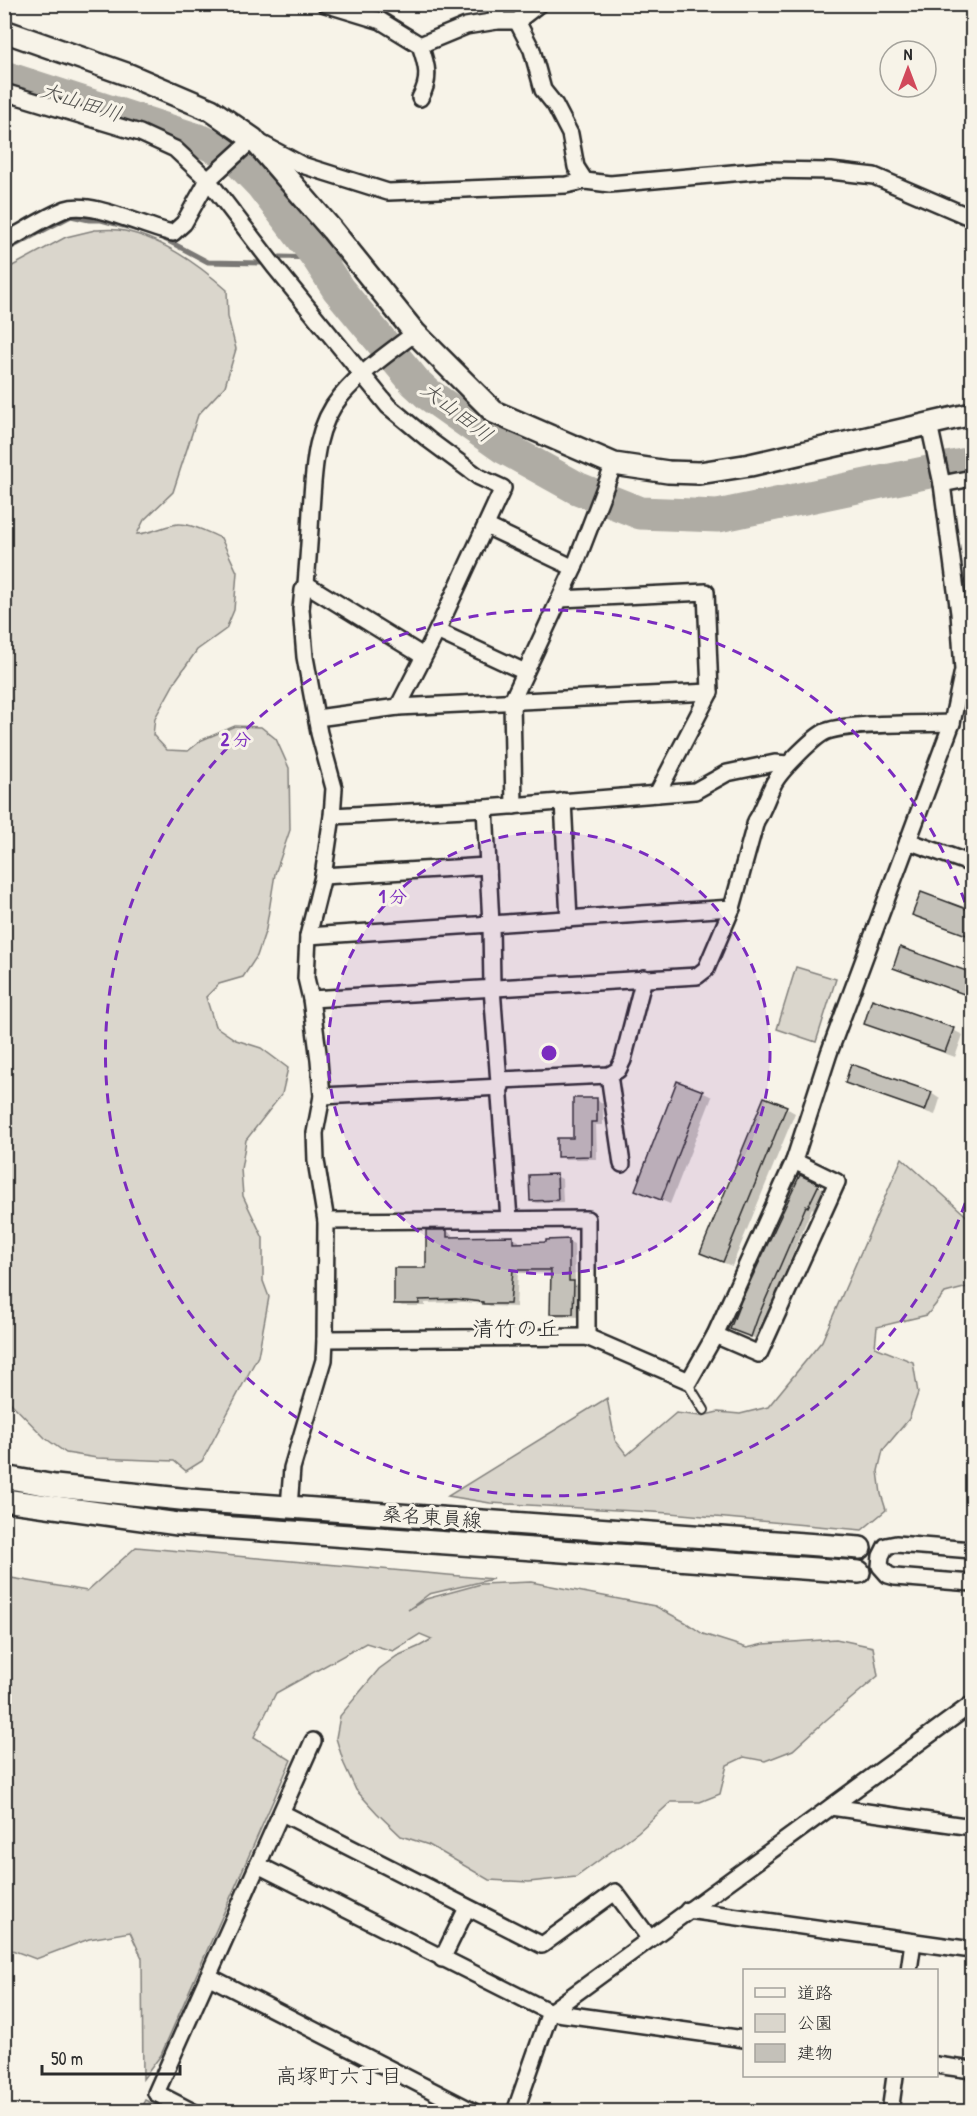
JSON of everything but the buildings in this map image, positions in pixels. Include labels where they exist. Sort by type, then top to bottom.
[{"type":"main road","points":[[4,31],[129,75],[211,110],[253,139],[415,333],[494,412],[611,472],[699,473],[750,465],[930,429],[972,414]]},
{"type":"main road","name":"桑名東員線","points":[[4,1477],[66,1487],[190,1500],[860,1548]]},
{"type":"main road","name":"桑名東員線","points":[[4,1500],[178,1524],[859,1572]]},
{"type":"street","points":[[325,4],[381,21],[420,45],[426,62],[427,86],[420,98]]},
{"type":"street","points":[[496,4],[497,21]]},
{"type":"street","points":[[420,45],[466,26],[497,21],[517,21],[539,4]]},
{"type":"street","points":[[517,21],[532,50],[543,90],[555,105],[570,134],[576,167],[585,181]]},
{"type":"street","points":[[4,92],[140,134],[175,149],[208,180],[269,260],[388,406],[479,477],[503,488],[398,707]]},
{"type":"street","points":[[4,242],[67,209],[86,209],[137,221],[158,231],[173,233],[184,224],[208,180],[253,139],[302,165],[388,192],[566,185],[585,181],[610,184],[766,170],[831,171],[874,176],[972,218]]},
{"type":"street","points":[[289,1507],[292,1468],[324,1360],[325,1339],[326,1221],[316,1161],[315,1132],[322,1096],[320,1059],[306,978],[308,936],[323,876],[334,789],[319,733],[307,667],[301,609],[306,584],[316,449],[326,418],[341,396],[363,374],[415,333]]},
{"type":"street","points":[[325,1339],[587,1337],[689,1381],[715,1335],[794,1161],[830,1053],[952,723],[963,670],[959,613],[941,481],[930,429]]},
{"type":"street","points":[[514,806],[512,701],[574,568],[611,472]]},
{"type":"street","points":[[941,481],[972,478]]},
{"type":"street","points":[[486,526],[574,568]]},
{"type":"street","points":[[306,584],[423,656]]},
{"type":"street","points":[[560,599],[706,592],[710,692],[657,794]]},
{"type":"street","points":[[436,631],[525,672]]},
{"type":"street","points":[[317,718],[398,707],[710,692]]},
{"type":"street","points":[[311,999],[697,976],[706,969],[732,908],[756,821],[764,810],[774,782],[788,764],[823,733],[843,727],[952,723]]},
{"type":"street","points":[[332,816],[485,808],[695,791],[727,773],[775,763],[788,764]]},
{"type":"street","points":[[563,801],[569,919]]},
{"type":"street","points":[[485,808],[492,988],[501,1084],[509,1218]]},
{"type":"street","points":[[908,841],[972,864]]},
{"type":"street","points":[[323,876],[487,866]]},
{"type":"street","points":[[308,936],[732,908]]},
{"type":"street","points":[[322,1096],[609,1075],[618,1070],[623,1060],[644,978]]},
{"type":"street","points":[[609,1075],[622,1164]]},
{"type":"street","points":[[715,1335],[759,1354],[837,1182],[794,1161]]},
{"type":"street","points":[[326,1221],[509,1218],[587,1220],[587,1337]]},
{"type":"street","points":[[972,1550],[896,1544],[886,1546],[881,1556],[880,1566],[888,1575],[895,1577],[972,1583]]},
{"type":"street","points":[[515,2112],[550,2012],[972,1706]]},
{"type":"street","points":[[194,2112],[156,2093],[313,1741]]},
{"type":"street","points":[[831,1807],[972,1827]]},
{"type":"street","points":[[282,1813],[542,1945],[615,1892],[650,1939]]},
{"type":"street","points":[[258,1865],[550,2012],[743,2039]]},
{"type":"street","points":[[442,1959],[467,1908]]},
{"type":"street","points":[[688,1910],[972,1950]]},
{"type":"street","points":[[909,1969],[913,1942]]},
{"type":"street","points":[[208,1976],[474,2112]]},
{"type":"street","points":[[938,2065],[972,2070]]},
{"type":"street","points":[[890,2112],[895,2077]]},
{"type":"lane","points":[[689,1381],[691,1389],[704,1410]]},
{"type":"path","points":[[970,1168],[972,1163]]},
{"type":"green space","points":[[95,230],[118,230],[133,233],[162,244],[216,280],[227,290],[228,317],[236,349],[225,386],[198,415],[173,492],[144,520],[137,534],[179,524],[201,529],[221,538],[237,572],[234,610],[226,629],[197,650],[176,680],[155,718],[153,735],[167,750],[188,751],[202,740],[235,726],[261,727],[276,739],[289,768],[290,830],[275,874],[266,929],[257,956],[243,977],[219,984],[206,997],[215,1026],[236,1040],[261,1048],[288,1068],[282,1094],[246,1140],[241,1169],[243,1196],[263,1238],[263,1281],[269,1297],[258,1356],[202,1461],[186,1471],[174,1461],[97,1458],[66,1453],[45,1438],[5,1397],[5,270],[66,237]]},
{"type":"green space","points":[[796,967],[836,979],[816,1042],[777,1029]]},
{"type":"green space","points":[[902,1158],[972,1221],[972,1286],[945,1293],[927,1315],[877,1327],[875,1347],[913,1362],[918,1393],[909,1419],[883,1450],[878,1471],[886,1510],[862,1530],[670,1513],[490,1503],[448,1496],[607,1398],[615,1440],[627,1455],[676,1413],[701,1416],[718,1412],[740,1414],[768,1407],[822,1341]]},
{"type":"green space","points":[[136,1547],[493,1579],[429,1594],[408,1610],[426,1599],[481,1584],[531,1582],[655,1606],[703,1634],[747,1648],[764,1644],[836,1639],[873,1647],[878,1676],[793,1750],[765,1761],[744,1757],[727,1765],[720,1794],[700,1802],[671,1802],[638,1832],[576,1877],[529,1882],[489,1880],[429,1845],[401,1836],[356,1790],[344,1764],[336,1738],[340,1716],[379,1669],[397,1656],[432,1639],[420,1634],[393,1651],[366,1643],[276,1693],[254,1737],[291,1760],[161,2055],[143,2079],[142,1958],[130,1932],[89,1939],[36,1959],[4,1947],[5,1577],[87,1591]]},
{"type":"green space","points":[[145,2100],[168,2111],[139,2111]]},
{"type":"waterway","name":"大山田川","points":[[4,77],[204,142],[235,157],[261,184],[318,258],[338,289],[415,382],[428,394],[503,447],[577,488],[640,513],[718,516],[972,463]]},
{"type":"waterway","points":[[4,251],[71,216],[101,220],[142,231]]},
{"type":"waterway","points":[[157,235],[208,262],[263,263],[280,257],[318,258]]},
{"type":"district","name":"清竹の丘","points":[[516,1328]]},
{"type":"district","name":"高塚町六丁目","points":[[339,2076]]}]
